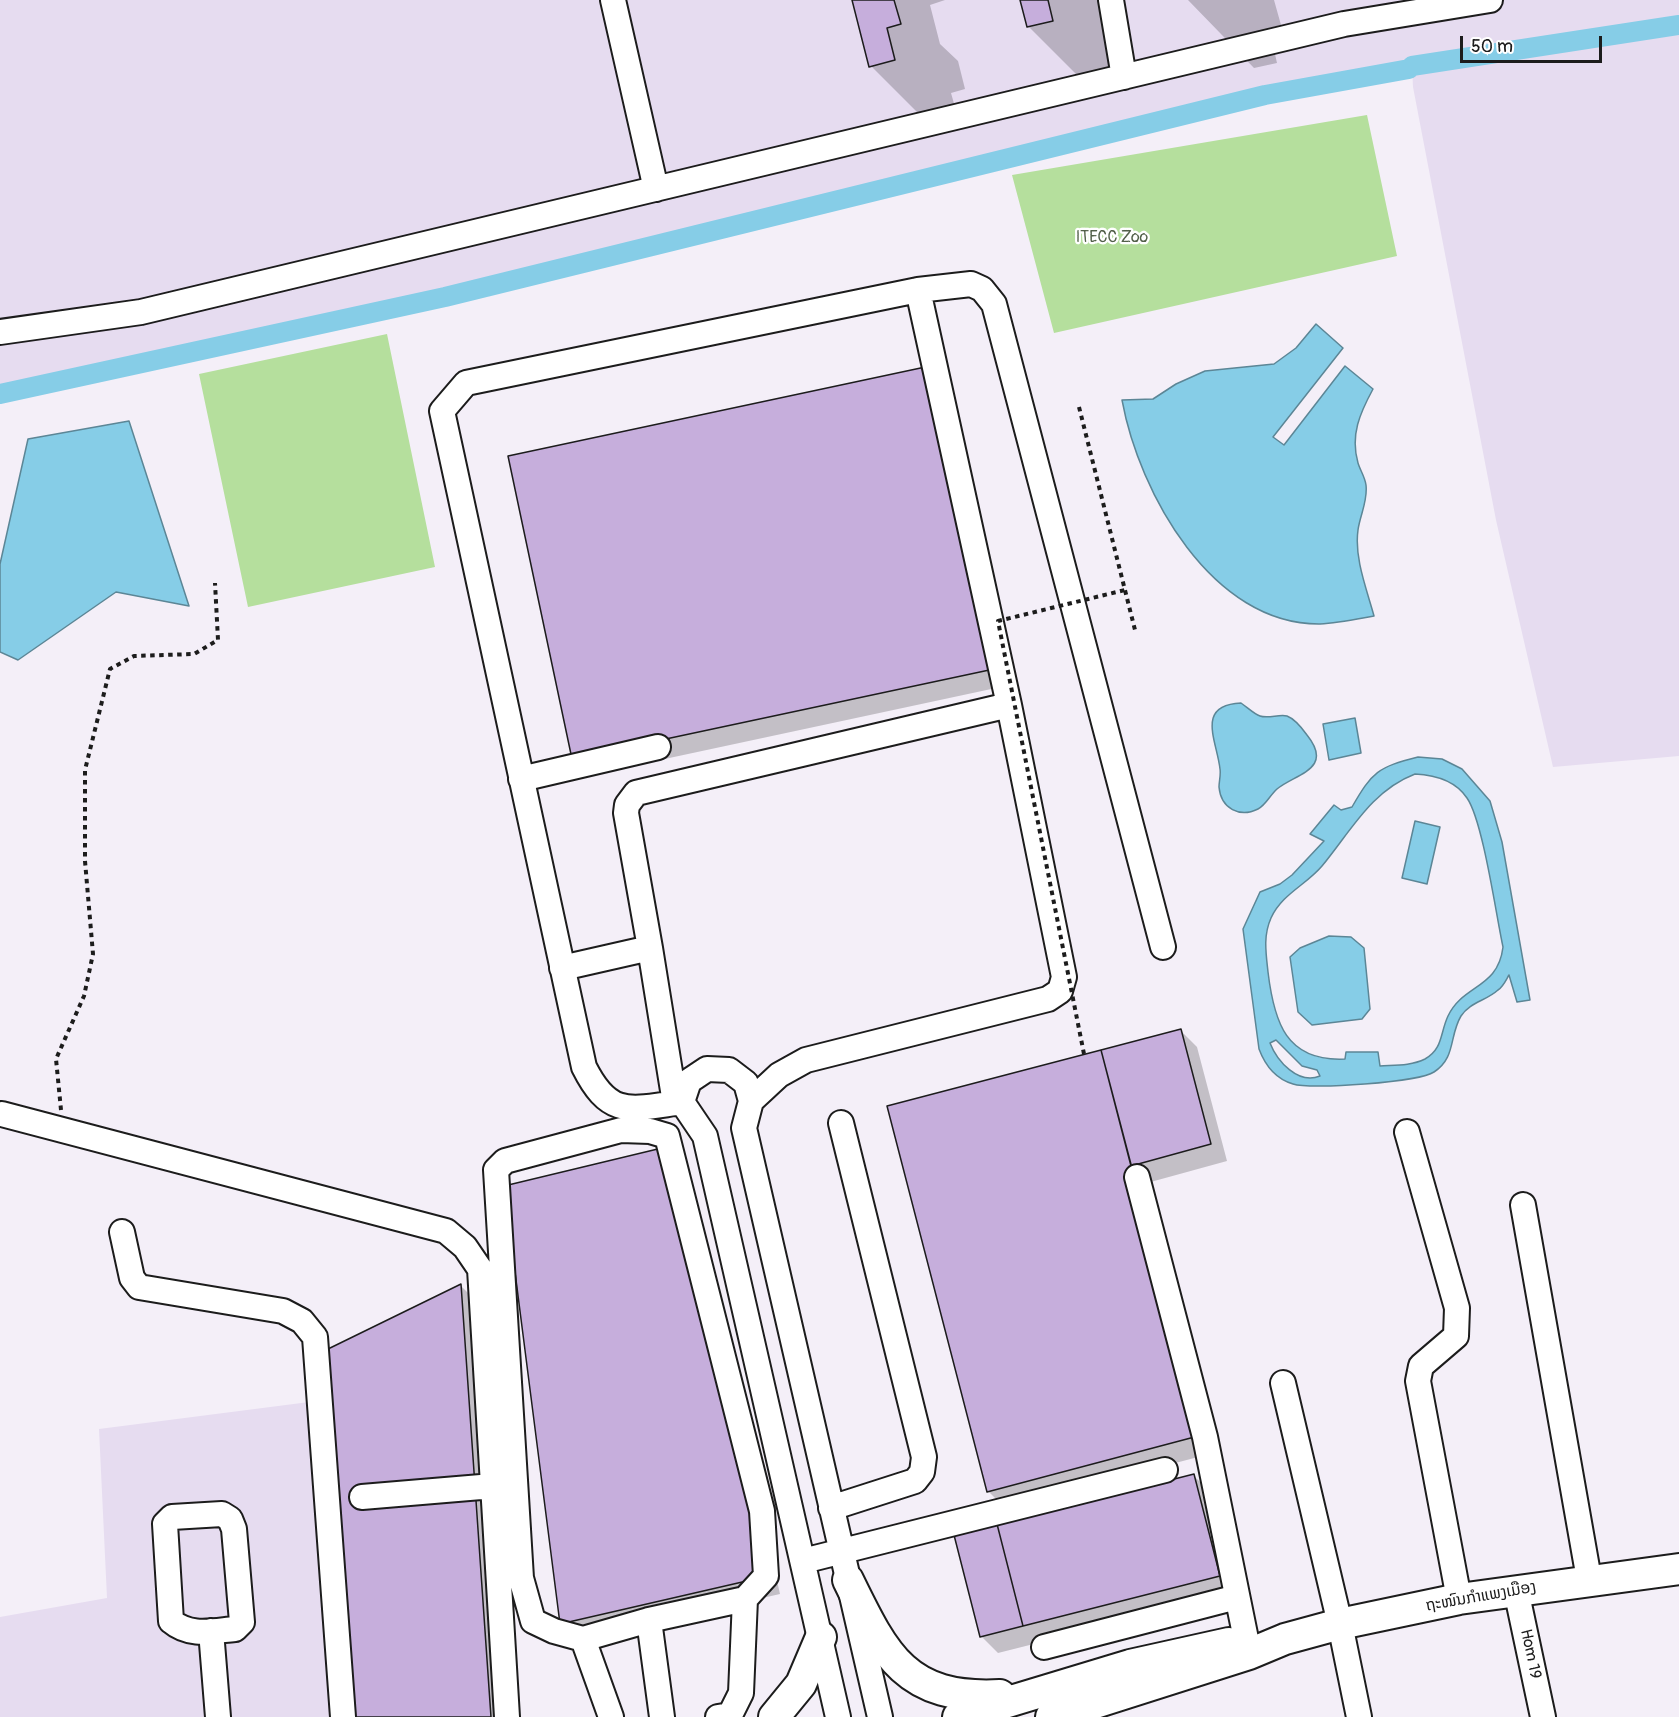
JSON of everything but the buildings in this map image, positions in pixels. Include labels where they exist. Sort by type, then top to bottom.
[{"type":"main road","points":[[845,1566],[872,1628],[889,1656],[908,1673],[933,1687],[958,1694],[1057,1709]]},
{"type":"main road","name":"ຖະໜົນກຳແພງເມືອງ","points":[[958,1717],[1057,1709],[1130,1665],[1247,1647],[1340,1624],[1459,1599],[1589,1579],[1679,1569]]},
{"type":"main road","points":[[774,1717],[801,1684],[821,1637]]},
{"type":"street","points":[[613,0],[656,189]]},
{"type":"street","points":[[1111,0],[1124,77]]},
{"type":"street","points":[[0,332],[141,312],[1344,24],[1490,0]]},
{"type":"street","points":[[2,1114],[446,1231],[465,1247],[480,1269],[493,1486],[510,1578],[533,1621],[554,1631],[583,1639],[649,1620],[745,1599],[766,1576],[762,1511],[668,1136],[623,1119],[602,1097],[584,1068],[442,411],[466,383],[918,290],[971,284],[982,289],[994,304],[1163,946]]},
{"type":"street","points":[[751,1101],[779,1074],[806,1060],[1048,999],[1060,991],[1064,978],[1009,705],[918,290]]},
{"type":"street","points":[[838,1717],[705,1136],[678,1102],[626,813],[627,805],[636,793],[1009,705]]},
{"type":"street","points":[[521,779],[658,747]]},
{"type":"street","points":[[562,968],[650,948]]},
{"type":"street","points":[[507,1717],[510,1578],[496,1170],[505,1161],[678,1102],[689,1081],[707,1069],[729,1070],[746,1083],[751,1101],[744,1128],[880,1717]]},
{"type":"street","points":[[831,1508],[915,1481],[922,1472],[924,1457],[841,1122]]},
{"type":"street","points":[[1407,1132],[1457,1308],[1456,1336],[1421,1366],[1418,1381],[1459,1599]]},
{"type":"street","points":[[1137,1177],[1205,1437],[1247,1647]]},
{"type":"street","points":[[1523,1205],[1589,1579]]},
{"type":"street","points":[[122,1232],[132,1278],[140,1287],[283,1311],[303,1321],[315,1337],[343,1717]]},
{"type":"street","points":[[1283,1383],[1340,1624],[1359,1717]]},
{"type":"street","points":[[803,1561],[845,1566],[1165,1470]]},
{"type":"street","points":[[362,1497],[493,1486]]},
{"type":"street","points":[[762,1511],[791,1508]]},
{"type":"street","points":[[222,1514],[230,1519],[234,1529],[242,1622],[235,1629],[211,1631],[190,1632],[181,1629],[171,1621],[164,1535],[165,1524],[172,1517],[222,1514]]},
{"type":"street","name":"Hom 19","points":[[1516,1590],[1543,1717]]},
{"type":"street","points":[[1044,1647],[1237,1597]]},
{"type":"street","points":[[718,1717],[730,1714],[741,1693],[745,1599]]},
{"type":"street","points":[[649,1620],[662,1717]]},
{"type":"street","points":[[211,1631],[218,1717]]},
{"type":"street","points":[[583,1639],[611,1717]]},
{"type":"path","points":[[1079,407],[1136,634]]},
{"type":"path","points":[[66,1131],[58,1097],[56,1059],[84,996],[93,954],[85,861],[85,770],[110,669],[134,656],[194,654],[218,640],[215,583]]},
{"type":"path","points":[[1084,1054],[998,621],[1125,590]]},
{"type":"shaded area","points":[[0,0],[1679,0],[1679,756],[1553,767],[1496,520],[1413,87],[1412,66],[1265,95],[445,297],[0,394]]},
{"type":"shaded area","points":[[317,1401],[334,1717],[0,1717],[0,1617],[107,1598],[99,1429]]},
{"type":"green space","name":"ITECC Zoo","points":[[1367,115],[1397,256],[1054,333],[1012,175]]},
{"type":"green space","points":[[387,334],[435,567],[248,607],[199,374]]},
{"type":"water","points":[[1316,324],[1343,348],[1273,437],[1284,445],[1345,366],[1373,389],[1360,416],[1355,443],[1358,463],[1366,485],[1365,502],[1358,530],[1358,552],[1374,616],[1320,624],[1281,618],[1246,602],[1214,578],[1187,547],[1164,512],[1145,474],[1131,436],[1122,400],[1153,399],[1176,384],[1205,371],[1274,364],[1296,348]]},
{"type":"water","points":[[129,421],[189,606],[116,592],[18,660],[0,652],[0,564],[28,439]]},
{"type":"water","points":[[1241,703],[1260,716],[1287,716],[1293,719],[1307,735],[1317,756],[1309,770],[1277,789],[1261,807],[1251,812],[1232,810],[1223,801],[1219,787],[1220,769],[1212,726],[1213,717],[1218,710],[1227,705]]},
{"type":"water","points":[[1355,718],[1361,753],[1329,760],[1323,724]]},
{"type":"water","points":[[1418,757],[1442,759],[1462,769],[1490,801],[1502,842],[1530,1000],[1517,1002],[1509,975],[1500,989],[1465,1011],[1457,1024],[1446,1060],[1434,1072],[1424,1076],[1388,1082],[1321,1086],[1304,1086],[1287,1082],[1272,1071],[1264,1061],[1259,1049],[1243,929],[1260,892],[1280,884],[1292,875],[1324,841],[1310,834],[1334,805],[1341,810],[1352,807],[1371,778],[1385,768]],"holes":[[[1415,774],[1437,777],[1451,783],[1467,798],[1473,810],[1484,847],[1503,947],[1500,961],[1487,979],[1454,1006],[1438,1045],[1425,1059],[1408,1064],[1380,1066],[1378,1052],[1346,1052],[1345,1059],[1309,1054],[1296,1046],[1287,1035],[1274,1007],[1266,951],[1267,931],[1271,918],[1281,902],[1316,873],[1374,801],[1400,781]],[[1276,1040],[1302,1066],[1317,1070],[1320,1076],[1304,1077],[1289,1070],[1273,1050],[1270,1043]]]},
{"type":"water","points":[[1415,821],[1440,827],[1427,884],[1402,878]]},
{"type":"water","points":[[1329,936],[1351,937],[1364,948],[1370,1009],[1362,1019],[1312,1025],[1298,1012],[1290,957],[1300,948]]},
{"type":"waterway","points":[[0,394],[445,297],[1265,95],[1409,69],[1412,66],[1679,25]]}]
